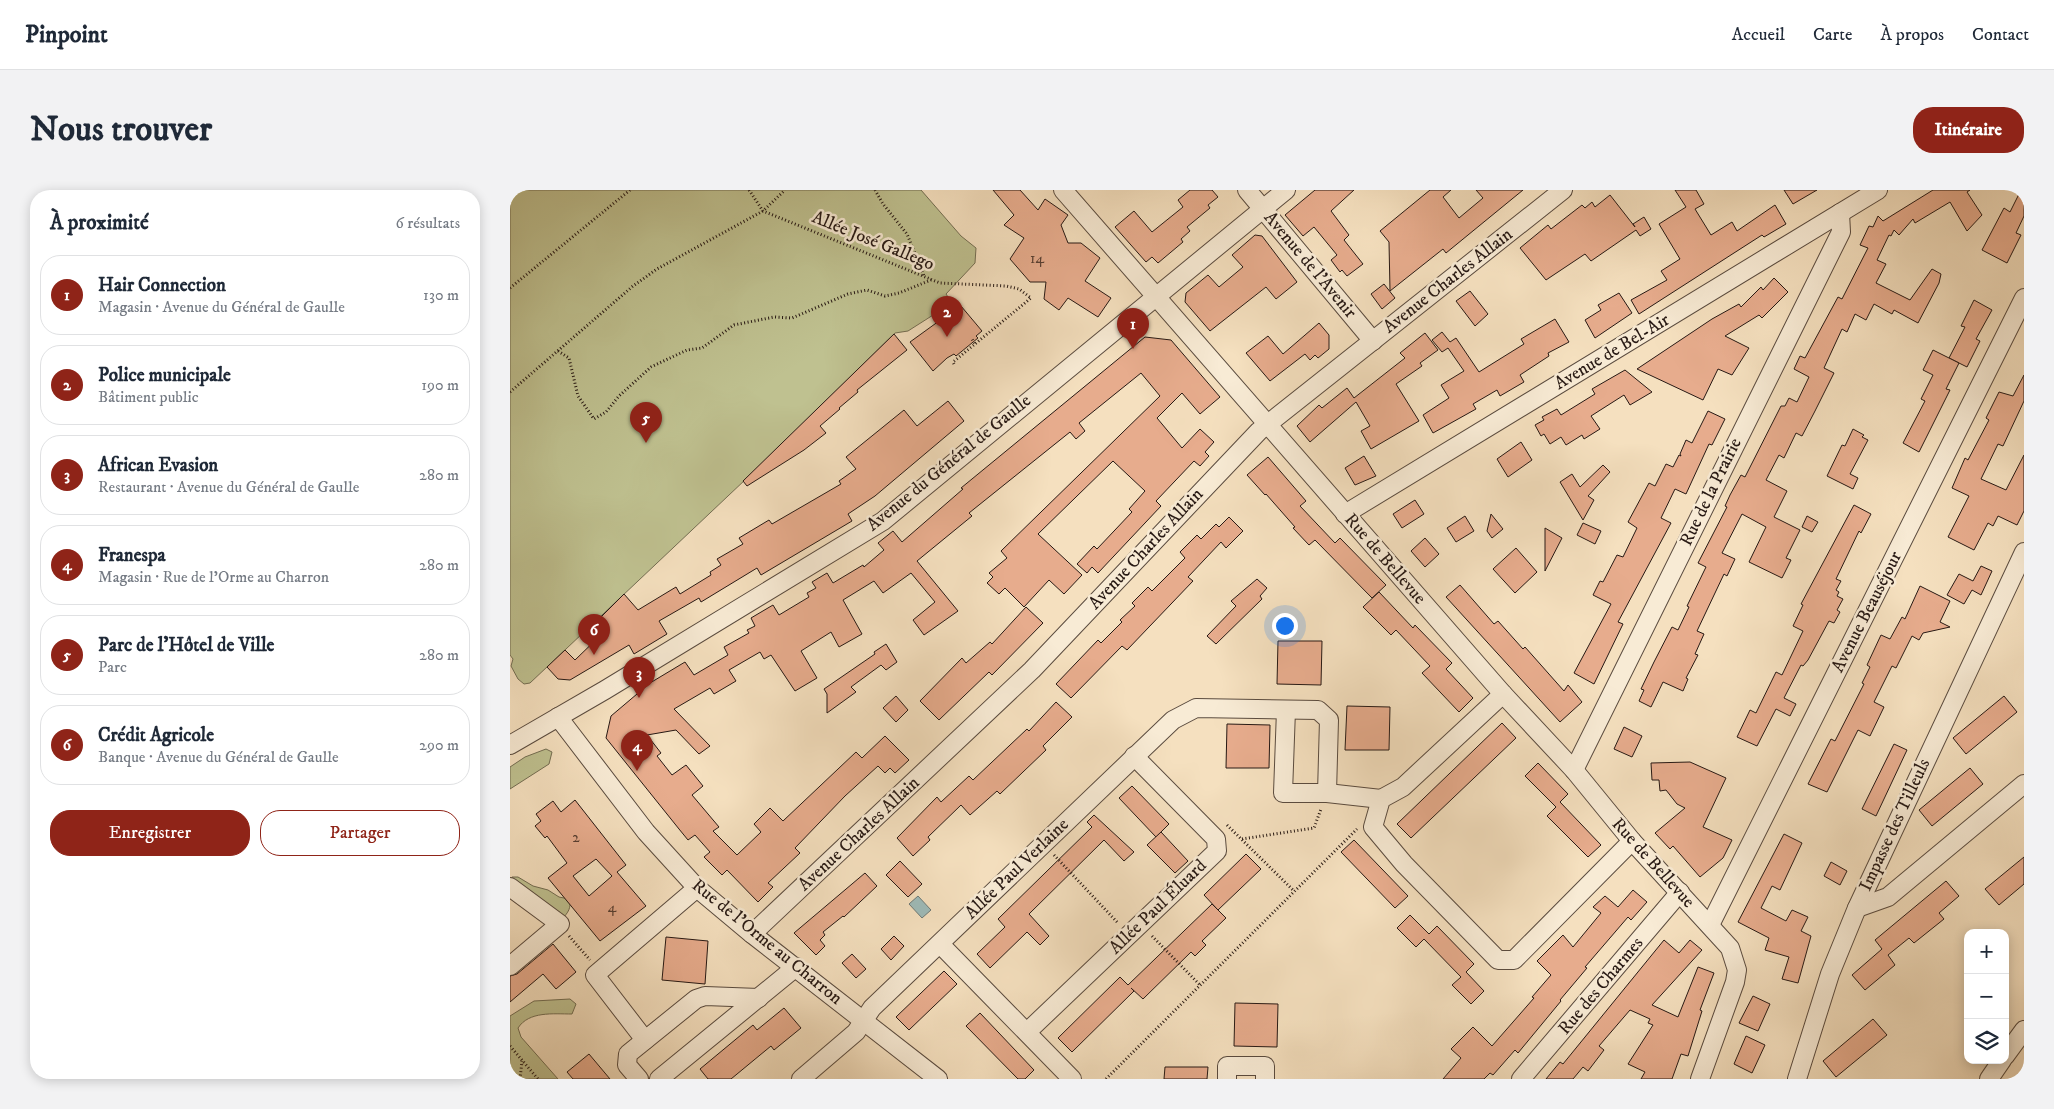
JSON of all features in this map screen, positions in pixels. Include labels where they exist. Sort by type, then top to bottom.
[{"type":"street","name":"Rue de Bellevue","points":[[1063,190],[1503,694],[1574,770],[1632,842],[1730,948],[1737,970],[1700,1079]]},
{"type":"street","name":"Avenue de l'Avenir","points":[[1247,190],[1373,341]]},
{"type":"street","name":"Avenue du Général de Gaulle","points":[[510,745],[882,521],[1155,295],[1286,190]]},
{"type":"street","name":"Avenue Charles Allain","points":[[752,934],[1032,670],[1259,430],[1563,190]]},
{"type":"street","name":"Avenue de Bel-Air","points":[[1345,514],[1878,190]]},
{"type":"street","name":"Rue de la Prairie","points":[[1574,770],[1841,232],[1840,213]]},
{"type":"street","name":"Avenue Beauséjour","points":[[1710,926],[2024,298]]},
{"type":"street","name":"Impasse des Tilleuls","points":[[1856,908],[2022,565]]},
{"type":"street","points":[[1286,710],[1283,792],[1327,793],[1381,799],[1403,787],[1503,694]]},
{"type":"street","name":"Allée Paul Verlaine","points":[[801,1079],[856,1032],[872,1008],[1173,720],[1196,708],[1318,710],[1329,720],[1327,793]]},
{"type":"street","name":"Rue de l'Orme au Charron","points":[[558,717],[646,832],[697,888],[752,934],[938,1079]]},
{"type":"street","name":"Allée Paul Éluard","points":[[1027,1032],[1217,851],[1216,839],[1134,756]]},
{"type":"street","name":"Impasse des Tilleuls","points":[[1856,908],[1888,897],[2024,784]]},
{"type":"street","points":[[1381,799],[1373,826],[1404,864],[1498,960],[1514,960],[1632,842]]},
{"type":"street","points":[[510,887],[560,924],[510,966]]},
{"type":"street","points":[[645,1040],[595,976],[697,888]]},
{"type":"street","name":"Rue des Charmes","points":[[1521,1079],[1680,892]]},
{"type":"street","points":[[1797,1079],[1830,974],[1856,908]]},
{"type":"street","points":[[940,944],[1072,1079]]},
{"type":"street","points":[[659,1079],[796,967]]},
{"type":"street","points":[[639,1079],[627,1065],[626,1059],[628,1054],[700,996],[759,998]]},
{"type":"street","points":[[2009,1051],[2024,1030]]},
{"type":"street","points":[[1989,1079],[1999,1064]]},
{"type":"street","points":[[1227,1079],[1227,1066],[1265,1066],[1265,1079]]},
{"type":"path","points":[[510,288],[630,190]]},
{"type":"path","points":[[749,190],[763,211]]},
{"type":"path","points":[[510,392],[558,352],[611,303],[657,269],[763,211],[785,190]]},
{"type":"path","points":[[875,190],[882,204],[907,234],[924,277]]},
{"type":"path","name":"Allée José Gallego","points":[[763,211],[940,283],[1006,286],[1019,289],[1030,298],[975,344]]},
{"type":"path","points":[[558,352],[569,358],[578,396],[594,419],[606,412],[619,396],[651,367],[687,350],[702,348],[716,340],[734,325],[774,317],[792,318],[848,294],[868,290],[885,296],[899,293],[931,280]]},
{"type":"path","points":[[954,364],[953,362],[975,344],[972,339]]},
{"type":"path","points":[[1241,839],[1314,828],[1327,793]]},
{"type":"path","points":[[1106,1079],[1359,827],[1373,826]]},
{"type":"path","points":[[1044,843],[1135,929],[1200,985]]},
{"type":"path","points":[[558,926],[563,928],[592,962],[599,956]]},
{"type":"path","points":[[510,1046],[538,1079]]},
{"type":"path","points":[[520,1079],[522,1060]]},
{"type":"green space","points":[[517,190],[921,190],[961,236],[976,248],[975,263],[946,294],[952,303],[908,331],[895,333],[746,479],[530,683],[524,684],[518,679],[511,666],[513,659],[510,655],[510,196]]},
{"type":"green space","points":[[546,749],[552,752],[549,764],[510,789],[510,767],[525,757]]},
{"type":"green space","points":[[512,877],[518,877],[533,886],[548,890],[559,897],[569,899],[570,907],[568,912],[562,919],[510,887]]},
{"type":"green space","points":[[570,999],[576,1004],[572,1014],[535,1016],[528,1019],[518,1028],[521,1037],[558,1079],[510,1079],[510,1016],[534,1001]]},
{"type":"water","points":[[918,896],[931,910],[922,918],[909,904]]},
{"type":"building","points":[[993,190],[1020,190],[1038,210],[1045,199],[1068,215],[1061,225],[1068,243],[1081,243],[1100,258],[1085,281],[1111,298],[1098,317],[1068,298],[1059,310],[1044,299],[1046,282],[1030,282],[1010,259],[1024,238],[1004,225],[1014,215]]},
{"type":"building","points":[[1190,190],[1212,190],[1218,197],[1208,205],[1210,208],[1187,227],[1190,231],[1181,239],[1183,242],[1158,263],[1152,257],[1146,262],[1115,227],[1134,211],[1152,232],[1183,207],[1178,200]]},
{"type":"building","points":[[1315,190],[1354,190],[1331,211],[1349,235],[1344,240],[1363,264],[1347,276],[1342,270],[1340,272],[1331,260],[1337,255],[1314,227],[1303,236],[1285,215]]},
{"type":"building","points":[[1430,190],[1451,190],[1443,197],[1459,218],[1483,198],[1476,190],[1523,190],[1446,253],[1443,249],[1390,291],[1389,242],[1380,231]]},
{"type":"building","points":[[1675,190],[1696,190],[1704,204],[1695,209],[1711,235],[1732,222],[1737,231],[1775,205],[1786,224],[1764,237],[1762,235],[1639,314],[1631,300],[1667,280],[1661,271],[1680,259],[1659,224],[1686,207]]},
{"type":"building","points":[[1784,190],[1817,190],[1793,204]]},
{"type":"building","points":[[1933,190],[1970,190],[1967,192],[1982,215],[1967,231],[1950,202],[1915,223],[1913,219],[1899,235],[1894,230],[1891,236],[1889,235],[1877,260],[1886,264],[1876,283],[1910,300],[1932,269],[1941,274],[1939,283],[1918,323],[1894,310],[1892,314],[1874,304],[1866,320],[1855,314],[1847,332],[1842,329],[1824,368],[1834,373],[1815,411],[1802,436],[1796,433],[1784,458],[1779,455],[1766,480],[1787,491],[1774,517],[1800,530],[1786,558],[1791,560],[1782,578],[1749,562],[1766,527],[1742,514],[1722,553],[1735,559],[1727,576],[1724,574],[1697,631],[1704,634],[1695,654],[1698,655],[1686,678],[1688,679],[1683,691],[1663,682],[1651,707],[1639,701],[1644,690],[1641,689],[1672,627],[1678,630],[1689,607],[1687,606],[1706,567],[1698,563],[1727,507],[1725,506],[1730,495],[1741,475],[1745,477],[1781,406],[1785,406],[1789,398],[1797,402],[1809,377],[1794,369],[1800,356],[1805,358],[1838,297],[1842,299],[1868,248],[1860,245],[1869,226],[1873,227],[1878,216],[1883,221]]},
{"type":"building","points":[[2021,190],[2024,190],[2024,216],[2016,233],[2021,235],[2007,263],[1982,250],[2004,208],[2010,212]]},
{"type":"building","points":[[1610,195],[1635,227],[1633,224],[1644,217],[1651,229],[1640,236],[1636,230],[1591,261],[1585,254],[1546,280],[1520,248],[1548,225],[1551,229],[1582,205],[1585,208],[1592,202],[1595,207]]},
{"type":"building","points":[[1255,235],[1262,236],[1297,282],[1276,299],[1266,287],[1210,331],[1185,302],[1186,293],[1208,275],[1219,287],[1243,267],[1232,255]]},
{"type":"building","points":[[1774,278],[1788,292],[1762,318],[1759,315],[1725,336],[1749,348],[1732,375],[1718,369],[1703,400],[1637,369],[1712,319],[1739,304],[1741,307],[1761,287],[1763,290]]},
{"type":"building","points":[[1384,284],[1395,298],[1382,309],[1371,294]]},
{"type":"building","points":[[1470,291],[1488,314],[1475,326],[1456,301]]},
{"type":"building","points":[[1619,293],[1632,313],[1595,338],[1585,320],[1601,310],[1598,305]]},
{"type":"building","points":[[1974,300],[1992,310],[1976,339],[1980,341],[1967,367],[1949,358],[1965,327],[1961,326]]},
{"type":"building","points":[[961,306],[982,331],[976,336],[978,338],[956,356],[954,354],[947,358],[933,371],[910,342],[939,321],[941,323]]},
{"type":"building","points":[[1555,319],[1569,342],[1548,353],[1549,356],[1520,375],[1524,382],[1500,396],[1497,390],[1473,404],[1476,409],[1433,433],[1423,415],[1449,398],[1441,385],[1464,371],[1448,348],[1442,352],[1432,340],[1442,332],[1450,342],[1456,338],[1479,372],[1524,344],[1521,339]]},
{"type":"building","points":[[1319,323],[1329,335],[1329,349],[1318,358],[1315,355],[1310,360],[1305,354],[1270,381],[1246,353],[1268,336],[1283,354]]},
{"type":"building","points":[[1425,333],[1438,350],[1420,363],[1422,366],[1396,384],[1419,421],[1371,449],[1361,431],[1370,426],[1356,402],[1310,442],[1297,426],[1319,405],[1322,408],[1347,388],[1354,398],[1405,358],[1400,353]]},
{"type":"building","points":[[894,334],[907,350],[857,390],[858,392],[820,426],[826,433],[804,450],[747,486],[743,481]]},
{"type":"building","points":[[1145,337],[1171,340],[1220,397],[1200,414],[1182,393],[1157,418],[1182,448],[1200,429],[1214,442],[1205,452],[1209,456],[1200,466],[1194,461],[1156,501],[1161,506],[1098,573],[1092,567],[1087,573],[1077,564],[1094,546],[1097,549],[1132,512],[1129,509],[1145,491],[1113,461],[1038,534],[1082,575],[1064,594],[1049,580],[1024,607],[1005,588],[999,594],[987,583],[993,577],[989,573],[1007,558],[1001,551],[1160,396],[1141,373],[1079,423],[1085,431],[1076,439],[1070,432],[969,513],[972,516],[917,561],[958,611],[924,635],[913,620],[935,602],[911,573],[883,593],[874,581],[843,600],[862,634],[839,647],[831,632],[801,651],[817,678],[795,691],[771,655],[764,659],[760,652],[729,670],[736,681],[714,694],[710,688],[674,709],[710,746],[699,754],[676,730],[647,735],[661,753],[657,756],[672,775],[686,765],[703,786],[692,795],[719,827],[713,831],[737,855],[761,832],[754,824],[770,808],[783,821],[856,752],[862,758],[885,736],[909,760],[895,773],[890,768],[885,773],[878,766],[845,796],[795,848],[800,853],[768,883],[773,887],[758,902],[727,870],[722,875],[704,857],[710,852],[695,835],[688,840],[606,738],[611,716],[650,683],[685,662],[694,675],[728,655],[724,647],[749,633],[747,630],[755,626],[751,618],[773,605],[779,615],[809,597],[807,593],[816,588],[812,582],[827,573],[833,583],[863,565],[864,567],[884,550],[878,543],[893,531],[902,542],[963,489],[961,488]]},
{"type":"building","points":[[1933,350],[1959,363],[1946,389],[1950,390],[1919,452],[1903,443],[1925,401],[1921,399],[1933,375],[1923,370]]},
{"type":"building","points":[[1625,370],[1652,392],[1630,405],[1624,395],[1591,416],[1600,429],[1584,439],[1582,435],[1566,445],[1561,437],[1550,444],[1544,434],[1541,436],[1535,425],[1544,420],[1542,417],[1557,409],[1561,415],[1595,394],[1592,389]]},
{"type":"building","points":[[2024,375],[2024,401],[2003,446],[1998,444],[1981,479],[2006,490],[2024,455],[2024,511],[2017,525],[1998,516],[1993,526],[1988,523],[1974,550],[1948,537],[1969,496],[1952,488],[1965,458],[1968,460],[1989,420],[1986,418],[1999,392],[2013,396]]},
{"type":"building","points":[[948,401],[964,421],[875,496],[848,514],[852,521],[761,575],[757,568],[701,602],[699,598],[659,621],[667,634],[634,654],[629,645],[570,680],[558,679],[547,667],[565,650],[575,660],[606,630],[598,620],[624,594],[638,610],[676,587],[680,594],[711,575],[710,572],[721,565],[717,559],[743,544],[739,538],[769,520],[772,524],[841,484],[839,481],[856,469],[846,457],[904,410],[917,426]]},
{"type":"building","points":[[1708,411],[1725,419],[1712,445],[1709,444],[1686,494],[1675,489],[1661,518],[1671,523],[1618,622],[1623,624],[1594,684],[1574,673],[1611,604],[1593,595],[1600,581],[1603,582],[1617,555],[1623,557],[1637,528],[1628,522],[1649,483],[1655,486],[1666,464],[1673,467],[1679,455],[1681,456],[1680,454],[1686,440],[1692,443]]},
{"type":"building","points":[[1853,429],[1864,435],[1862,437],[1868,440],[1850,474],[1858,478],[1853,489],[1827,476],[1842,445],[1845,446]]},
{"type":"building","points":[[1521,442],[1532,460],[1508,477],[1497,459]]},
{"type":"building","points":[[1364,456],[1376,476],[1355,485],[1345,468]]},
{"type":"building","points":[[1268,457],[1306,501],[1300,506],[1335,543],[1340,538],[1386,585],[1372,598],[1315,540],[1309,545],[1266,494],[1247,475]]},
{"type":"building","points":[[1603,465],[1610,472],[1588,496],[1594,500],[1583,520],[1560,482],[1572,474],[1580,487]]},
{"type":"building","points":[[1415,500],[1424,514],[1402,528],[1393,514]]},
{"type":"building","points":[[1854,505],[1871,514],[1861,533],[1859,531],[1836,579],[1841,581],[1836,590],[1839,592],[1837,596],[1843,599],[1837,610],[1840,612],[1834,623],[1829,621],[1808,660],[1803,666],[1801,665],[1784,698],[1796,704],[1790,716],[1776,709],[1757,746],[1737,737],[1750,710],[1756,713],[1776,672],[1782,675],[1803,631],[1793,626],[1803,605],[1801,604]]},
{"type":"building","points":[[1491,514],[1503,529],[1492,538],[1487,531]]},
{"type":"building","points":[[1465,516],[1474,531],[1456,542],[1447,528]]},
{"type":"building","points":[[1807,516],[1818,522],[1812,532],[1802,527]]},
{"type":"building","points":[[1229,517],[1243,531],[1226,548],[1221,542],[1188,577],[1193,581],[1127,650],[1122,646],[1071,698],[1056,684],[1098,640],[1101,643],[1122,622],[1120,620],[1135,606],[1132,603],[1148,587],[1152,591],[1185,558],[1180,552],[1197,535],[1201,539],[1216,524],[1219,527]]},
{"type":"building","points":[[1583,523],[1601,531],[1595,544],[1577,535]]},
{"type":"building","points":[[1545,528],[1562,538],[1545,571]]},
{"type":"building","points":[[1425,538],[1439,554],[1425,567],[1411,551]]},
{"type":"building","points":[[1516,548],[1537,572],[1515,593],[1493,569]]},
{"type":"building","points":[[1981,566],[1992,571],[1981,595],[1972,590],[1964,604],[1947,595],[1959,574],[1973,581]]},
{"type":"building","points":[[1257,579],[1267,588],[1260,596],[1262,599],[1216,644],[1207,636],[1236,606],[1231,601]]},
{"type":"building","points":[[1460,585],[1494,624],[1498,621],[1523,649],[1525,647],[1564,691],[1568,685],[1582,702],[1560,722],[1446,597]]},
{"type":"building","points":[[1920,586],[1950,601],[1940,622],[1950,627],[1923,633],[1919,640],[1912,636],[1896,668],[1892,666],[1874,702],[1884,707],[1870,736],[1858,730],[1827,792],[1808,784],[1831,739],[1835,741],[1864,684],[1862,683],[1870,667],[1867,665],[1881,635],[1890,639],[1902,617],[1905,619]]},
{"type":"building","points":[[1379,592],[1413,628],[1415,625],[1452,663],[1446,669],[1473,698],[1459,712],[1422,673],[1430,666],[1396,630],[1391,635],[1363,607]]},
{"type":"building","points":[[1026,607],[1043,623],[992,675],[989,672],[939,720],[920,701],[962,658],[966,663],[990,642],[992,644]]},
{"type":"building","points":[[1278,641],[1322,641],[1321,685],[1277,684]]},
{"type":"building","points":[[886,644],[897,662],[886,670],[881,665],[851,687],[856,692],[827,713],[827,694],[824,689],[875,654],[874,652]]},
{"type":"building","points":[[896,696],[908,710],[896,722],[883,708]]},
{"type":"building","points":[[2004,696],[2017,712],[1966,754],[1953,738]]},
{"type":"building","points":[[1056,702],[1072,717],[1043,746],[1046,750],[1000,794],[997,791],[970,815],[961,805],[928,837],[930,840],[913,856],[897,838],[937,797],[941,802],[969,776],[973,780],[1027,729],[1029,731]]},
{"type":"building","points":[[1347,706],[1390,707],[1389,750],[1345,750]]},
{"type":"building","points":[[1502,723],[1516,738],[1411,838],[1397,824]]},
{"type":"building","points":[[1227,724],[1270,725],[1269,768],[1226,768]]},
{"type":"building","points":[[1624,727],[1642,736],[1632,757],[1614,749]]},
{"type":"building","points":[[1894,744],[1907,750],[1876,816],[1862,809]]},
{"type":"building","points":[[1690,762],[1726,778],[1703,827],[1732,840],[1723,858],[1700,877],[1673,846],[1670,849],[1655,833],[1685,808],[1677,804],[1666,790],[1660,791],[1659,780],[1652,780],[1651,763]]},
{"type":"building","points":[[1538,763],[1568,794],[1560,802],[1601,845],[1588,857],[1547,816],[1556,807],[1525,776]]},
{"type":"building","points":[[1970,768],[1983,784],[1932,826],[1919,810]]},
{"type":"building","points":[[1132,786],[1169,824],[1156,837],[1119,798]]},
{"type":"building","points":[[575,800],[626,865],[617,872],[646,906],[600,941],[548,878],[567,863],[547,836],[545,838],[535,826],[541,821],[536,814],[553,801],[561,812]],"holes":[[[596,859],[612,876],[589,896],[573,876]]]},
{"type":"building","points":[[1094,815],[1134,852],[1124,861],[1104,840],[1029,914],[1049,936],[1040,945],[1027,932],[990,968],[977,954],[1005,927],[998,919],[1092,827],[1087,822]]},
{"type":"building","points":[[1161,832],[1188,861],[1175,873],[1147,845]]},
{"type":"building","points":[[1784,834],[1802,843],[1780,890],[1772,886],[1761,908],[1786,921],[1792,910],[1808,917],[1801,931],[1811,936],[1798,983],[1782,979],[1789,957],[1765,950],[1769,938],[1738,922]]},
{"type":"building","points":[[1354,840],[1408,896],[1395,908],[1341,852]]},
{"type":"building","points":[[1246,854],[1261,869],[1218,910],[1204,895]]},
{"type":"building","points":[[2024,857],[2024,884],[1999,905],[1985,889]]},
{"type":"building","points":[[900,861],[922,884],[908,897],[886,875]]},
{"type":"building","points":[[1831,862],[1847,871],[1840,885],[1824,876]]},
{"type":"building","points":[[865,873],[877,886],[844,917],[823,932],[825,935],[820,940],[825,946],[816,955],[794,933]]},
{"type":"building","points":[[1946,881],[1959,896],[1939,913],[1944,919],[1914,943],[1909,938],[1888,955],[1895,965],[1865,990],[1852,975],[1882,949],[1875,940]]},
{"type":"building","points":[[1633,890],[1647,902],[1631,920],[1628,917],[1585,967],[1587,968],[1518,1053],[1515,1050],[1493,1075],[1490,1073],[1484,1079],[1443,1079],[1461,1058],[1451,1049],[1473,1027],[1492,1046],[1534,998],[1532,997],[1551,975],[1537,961],[1563,935],[1573,947],[1601,913],[1593,907],[1605,896],[1618,907]]},
{"type":"building","points":[[1212,904],[1226,918],[1202,941],[1206,945],[1195,956],[1191,952],[1143,999],[1131,988],[1134,991],[1072,1052],[1058,1038],[1120,977],[1128,985]]},
{"type":"building","points":[[1410,915],[1429,934],[1437,926],[1474,964],[1466,972],[1484,991],[1471,1004],[1452,985],[1461,977],[1424,939],[1416,947],[1397,928]]},
{"type":"building","points":[[894,936],[904,946],[891,960],[881,949]]},
{"type":"building","points":[[666,937],[708,941],[705,984],[662,980]]},
{"type":"building","points":[[1664,940],[1679,953],[1690,940],[1702,950],[1652,1005],[1678,1017],[1698,967],[1714,973],[1700,1010],[1702,1011],[1688,1056],[1681,1054],[1672,1079],[1641,1079],[1645,1072],[1628,1064],[1653,1025],[1648,1023],[1650,1019],[1630,1010],[1599,1046],[1604,1050],[1588,1071],[1583,1067],[1573,1079],[1546,1079],[1560,1062],[1563,1064]]},
{"type":"building","points":[[553,944],[576,972],[556,989],[543,974],[510,1002],[510,976],[517,974]]},
{"type":"building","points":[[852,954],[866,969],[856,978],[842,963]]},
{"type":"building","points":[[944,971],[957,984],[909,1030],[896,1017]]},
{"type":"building","points":[[1753,996],[1770,1004],[1758,1031],[1739,1023]]},
{"type":"building","points":[[1235,1003],[1278,1004],[1277,1047],[1234,1046]]},
{"type":"building","points":[[784,1008],[801,1028],[774,1050],[771,1046],[731,1079],[708,1079],[700,1069],[753,1025],[757,1030]]},
{"type":"building","points":[[980,1013],[1034,1070],[1025,1079],[1018,1079],[966,1026]]},
{"type":"building","points":[[1873,1019],[1887,1035],[1836,1077],[1823,1061]]},
{"type":"building","points":[[1746,1036],[1765,1045],[1752,1073],[1734,1064]]},
{"type":"building","points":[[589,1054],[610,1079],[573,1079],[567,1072]]},
{"type":"building","points":[[1165,1067],[1208,1067],[1207,1079],[1164,1079]]},
{"type":"place","name":"Police municipale","points":[[947,337]]},
{"type":"place","name":"Hair Connection","points":[[1133,349]]},
{"type":"place","name":"Parc de l’Hôtel de Ville","points":[[646,443]]},
{"type":"place","name":"Crédit Agricole","points":[[594,655]]},
{"type":"place","name":"African Evasion","points":[[639,698]]},
{"type":"place","name":"Franespa","points":[[637,771]]}]
